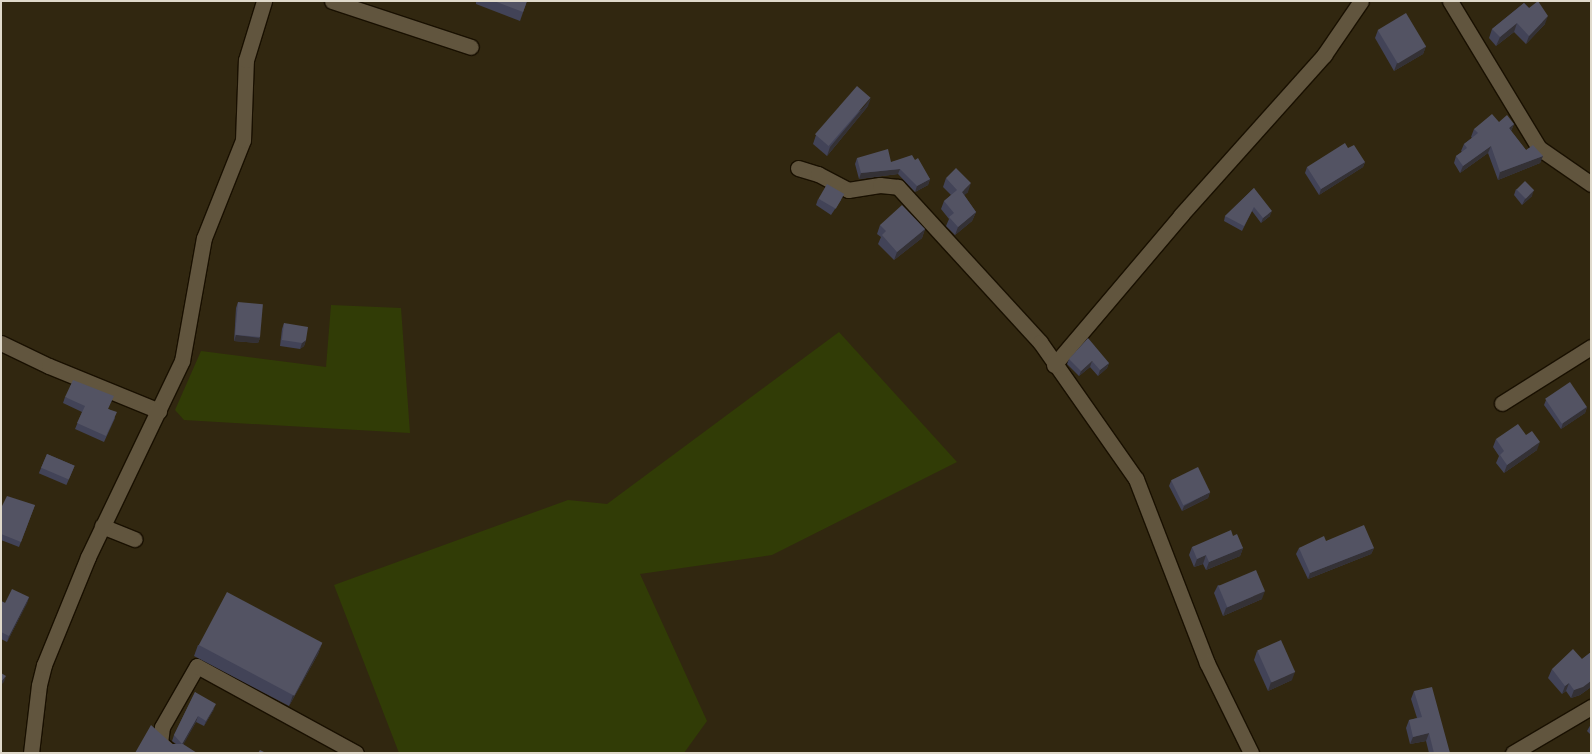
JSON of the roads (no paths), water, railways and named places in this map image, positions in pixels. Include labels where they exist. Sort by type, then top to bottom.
[{"type":"street","points":[[31,753],[39,685],[44,665],[102,526],[158,411],[186,345],[204,238],[233,171],[243,140],[246,60],[264,1]]},
{"type":"street","points":[[332,1],[471,47]]},
{"type":"street","points":[[1054,365],[1181,215],[1324,55],[1361,1]]},
{"type":"street","points":[[1450,1],[1538,148],[1591,184]]},
{"type":"street","points":[[798,168],[818,174],[848,190],[880,185],[898,187],[953,249],[1007,303],[1136,479],[1208,662],[1251,753]]},
{"type":"street","points":[[1,343],[49,366],[158,411]]},
{"type":"street","points":[[1502,403],[1591,347]]},
{"type":"street","points":[[102,526],[134,539]]},
{"type":"street","points":[[172,753],[160,743],[162,727],[197,666],[356,753]]},
{"type":"street","points":[[1513,753],[1591,707]]}]
